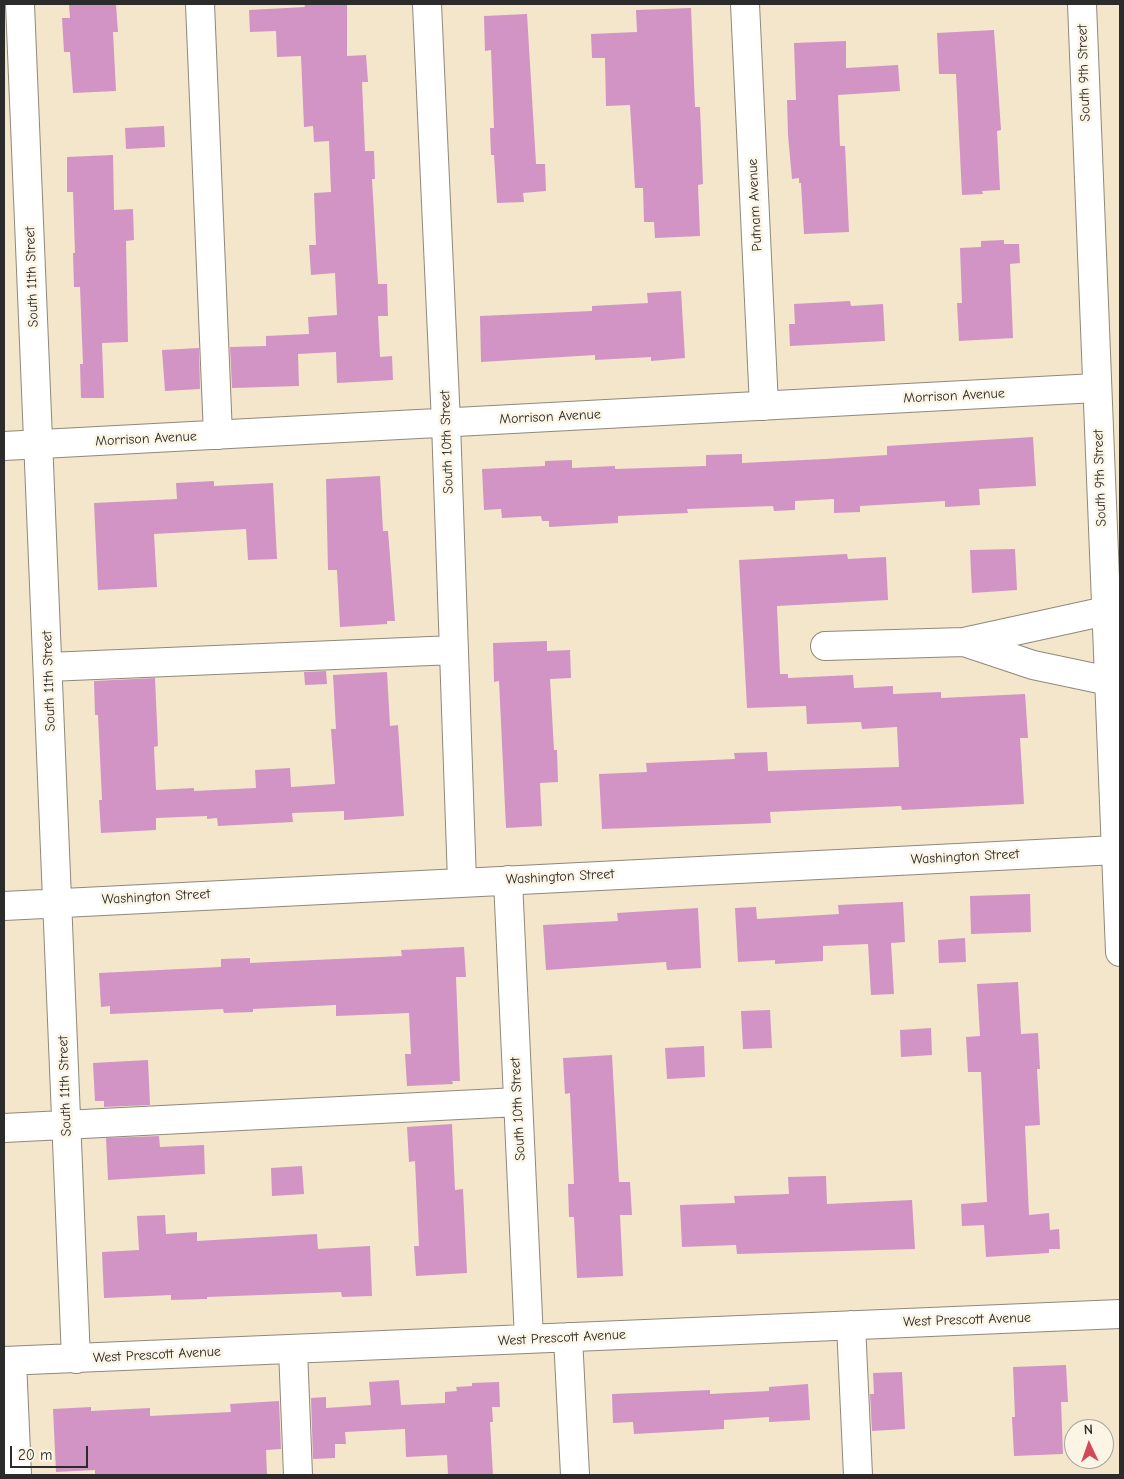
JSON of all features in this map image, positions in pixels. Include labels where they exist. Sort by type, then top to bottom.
[{"type":"street","name":"South 11th Street","points":[[20,4],[76,1359]]},
{"type":"street","points":[[200,4],[218,435]]},
{"type":"street","name":"South 10th Street","points":[[427,4],[446,423],[462,881]]},
{"type":"street","name":"Putnam Avenue","points":[[745,4],[764,406]]},
{"type":"street","name":"South 9th Street","points":[[1082,4],[1120,952]]},
{"type":"street","name":"Morrison Avenue","points":[[4,446],[1096,388]]},
{"type":"street","points":[[825,646],[964,642],[1106,612]]},
{"type":"street","points":[[964,642],[1033,665],[1109,681]]},
{"type":"street","points":[[48,667],[454,650]]},
{"type":"street","name":"Washington Street","points":[[4,906],[462,881],[1116,850]]},
{"type":"street","name":"South 10th Street","points":[[508,880],[529,1339]]},
{"type":"street","points":[[4,1128],[518,1102]]},
{"type":"street","name":"West Prescott Avenue","points":[[8,1361],[1120,1314]]},
{"type":"street","points":[[851,1325],[858,1475]]},
{"type":"street","points":[[568,1337],[575,1475]]},
{"type":"street","points":[[293,1349],[298,1475]]},
{"type":"street","points":[[8,1361],[17,1475]]},
{"type":"building","points":[[69,4],[116,4],[118,32],[113,32],[116,91],[73,93],[70,52],[64,52],[62,18],[70,18]]},
{"type":"building","points":[[304,4],[347,4],[347,56],[366,55],[368,82],[362,82],[365,151],[374,151],[375,179],[372,179],[378,284],[387,284],[388,316],[378,316],[380,357],[392,356],[393,380],[337,383],[336,352],[298,354],[299,386],[232,388],[230,347],[266,346],[266,336],[309,334],[308,317],[337,315],[335,273],[311,275],[309,245],[316,245],[314,193],[331,192],[329,141],[314,142],[313,126],[304,127],[301,56],[277,57],[276,31],[250,32],[249,10],[305,7]]},
{"type":"building","points":[[691,8],[695,107],[700,107],[703,184],[698,185],[700,236],[655,238],[654,222],[644,222],[643,188],[635,188],[630,105],[606,106],[605,58],[592,58],[591,34],[637,32],[636,10]]},
{"type":"building","points":[[527,14],[536,164],[545,164],[546,191],[523,193],[524,202],[497,203],[494,155],[491,155],[490,128],[494,128],[491,50],[485,51],[484,16]]},
{"type":"building","points":[[994,30],[1001,130],[997,131],[1000,190],[982,191],[983,194],[962,195],[956,74],[939,74],[937,33]]},
{"type":"building","points":[[846,41],[846,68],[898,65],[900,91],[838,95],[840,146],[845,146],[849,232],[804,234],[801,183],[799,183],[799,178],[792,179],[788,135],[787,100],[796,100],[794,43]]},
{"type":"building","points":[[164,126],[165,147],[126,149],[125,128]]},
{"type":"building","points":[[113,155],[114,210],[133,209],[134,240],[126,241],[128,342],[102,343],[104,398],[81,398],[80,364],[83,364],[80,287],[74,287],[73,192],[67,192],[67,157]]},
{"type":"building","points":[[1004,240],[1004,244],[1019,244],[1020,263],[1010,264],[1013,338],[959,341],[957,303],[962,303],[960,248],[981,247],[981,241]]},
{"type":"building","points":[[681,291],[685,358],[651,361],[651,357],[595,360],[595,355],[481,362],[480,316],[592,311],[592,306],[648,303],[647,293]]},
{"type":"building","points":[[850,301],[851,306],[883,304],[885,341],[790,346],[789,324],[795,324],[794,304]]},
{"type":"building","points":[[199,348],[200,389],[165,391],[162,350]]},
{"type":"building","points":[[1033,437],[1036,486],[979,489],[980,505],[945,507],[945,501],[860,506],[860,512],[834,513],[834,499],[795,501],[795,510],[774,511],[773,506],[687,509],[688,513],[618,516],[618,523],[549,527],[549,521],[542,521],[541,516],[502,518],[501,509],[484,510],[482,469],[545,466],[545,461],[572,460],[572,468],[615,466],[615,469],[706,466],[706,455],[742,454],[742,463],[825,459],[887,455],[887,446]]},
{"type":"building","points":[[380,476],[383,531],[388,531],[395,621],[387,621],[387,624],[340,627],[337,570],[328,570],[326,479]]},
{"type":"building","points":[[214,481],[214,486],[273,483],[277,559],[248,560],[246,529],[154,534],[157,587],[98,590],[94,503],[177,499],[176,483]]},
{"type":"building","points":[[1015,549],[1017,590],[972,593],[970,550]]},
{"type":"building","points":[[847,554],[848,559],[886,557],[888,600],[777,606],[780,674],[788,674],[788,678],[853,675],[854,688],[893,686],[893,694],[941,692],[941,698],[1025,694],[1028,738],[1020,738],[1024,804],[902,810],[901,806],[770,812],[771,823],[602,829],[599,774],[647,772],[646,763],[735,759],[734,753],[767,752],[768,771],[899,767],[897,727],[862,729],[861,722],[807,724],[806,706],[747,708],[739,560]]},
{"type":"building","points":[[547,641],[547,651],[570,650],[571,678],[550,679],[554,750],[557,750],[558,782],[540,783],[542,826],[506,828],[499,681],[494,682],[493,643]]},
{"type":"building","points":[[326,671],[327,684],[305,685],[304,672]]},
{"type":"building","points":[[387,672],[390,726],[398,725],[404,816],[344,820],[344,811],[292,813],[293,822],[218,826],[217,818],[207,819],[207,816],[156,818],[156,830],[101,833],[99,800],[102,800],[98,715],[95,715],[94,681],[155,678],[158,746],[154,747],[156,790],[194,788],[194,791],[256,788],[255,770],[290,768],[291,787],[335,784],[331,729],[336,729],[333,675]]},
{"type":"building","points":[[1030,894],[1031,932],[971,934],[970,896]]},
{"type":"building","points":[[903,902],[905,942],[891,943],[894,994],[871,995],[868,944],[823,946],[823,961],[775,964],[775,960],[738,962],[735,908],[756,907],[757,919],[839,914],[838,905]]},
{"type":"building","points":[[698,908],[701,968],[667,970],[666,962],[546,970],[543,925],[618,921],[617,913]]},
{"type":"building","points":[[965,938],[966,962],[939,963],[938,940]]},
{"type":"building","points":[[464,947],[466,977],[456,977],[460,1081],[452,1081],[453,1084],[407,1086],[405,1054],[411,1054],[409,1013],[336,1016],[336,1005],[253,1009],[253,1012],[224,1013],[223,1009],[110,1014],[110,1006],[101,1007],[99,973],[221,967],[221,959],[250,958],[250,963],[402,956],[401,950]]},
{"type":"building","points":[[1018,982],[1021,1034],[1038,1033],[1040,1069],[1037,1069],[1040,1125],[1025,1126],[1029,1215],[1049,1213],[1050,1230],[1059,1229],[1060,1249],[1049,1249],[1049,1253],[986,1257],[984,1225],[962,1226],[961,1204],[987,1202],[981,1072],[968,1072],[966,1037],[980,1036],[977,984]]},
{"type":"building","points":[[770,1010],[772,1048],[743,1049],[741,1011]]},
{"type":"building","points":[[931,1028],[932,1055],[901,1057],[900,1030]]},
{"type":"building","points":[[704,1046],[705,1077],[667,1079],[665,1048]]},
{"type":"building","points":[[612,1055],[619,1182],[630,1182],[632,1215],[620,1215],[623,1276],[577,1278],[574,1217],[569,1217],[568,1184],[574,1184],[570,1093],[565,1094],[563,1058]]},
{"type":"building","points":[[148,1060],[150,1105],[104,1107],[104,1101],[95,1101],[93,1063]]},
{"type":"building","points":[[452,1124],[455,1190],[463,1189],[467,1273],[416,1276],[414,1246],[419,1246],[415,1161],[409,1162],[407,1127]]},
{"type":"building","points":[[159,1136],[160,1147],[204,1145],[205,1174],[108,1180],[106,1138]]},
{"type":"building","points":[[302,1166],[304,1194],[272,1196],[271,1168]]},
{"type":"building","points":[[826,1176],[827,1204],[912,1200],[915,1249],[737,1254],[736,1245],[682,1247],[680,1205],[735,1203],[734,1196],[789,1194],[788,1177]]},
{"type":"building","points":[[165,1215],[166,1234],[197,1232],[197,1241],[317,1234],[318,1249],[370,1246],[372,1296],[342,1297],[341,1292],[171,1300],[171,1295],[104,1298],[102,1252],[139,1250],[137,1216]]},
{"type":"building","points":[[1066,1365],[1068,1402],[1061,1402],[1063,1454],[1014,1456],[1012,1417],[1015,1417],[1013,1367]]},
{"type":"building","points":[[902,1372],[905,1429],[872,1431],[870,1394],[874,1394],[873,1373]]},
{"type":"building","points":[[399,1380],[401,1405],[445,1403],[445,1392],[457,1391],[456,1387],[472,1386],[472,1383],[499,1382],[500,1407],[492,1407],[493,1422],[490,1422],[493,1475],[448,1475],[447,1455],[406,1457],[405,1429],[345,1432],[346,1444],[335,1444],[335,1458],[313,1459],[311,1398],[326,1397],[326,1408],[371,1405],[369,1382]]},
{"type":"building","points":[[808,1384],[810,1420],[769,1422],[769,1417],[724,1420],[724,1429],[634,1434],[633,1422],[613,1423],[612,1394],[710,1390],[710,1394],[769,1391],[769,1387]]},
{"type":"building","points":[[279,1401],[281,1449],[266,1450],[267,1475],[95,1475],[95,1470],[56,1472],[53,1409],[91,1407],[91,1411],[150,1408],[150,1416],[231,1412],[230,1404]]}]
